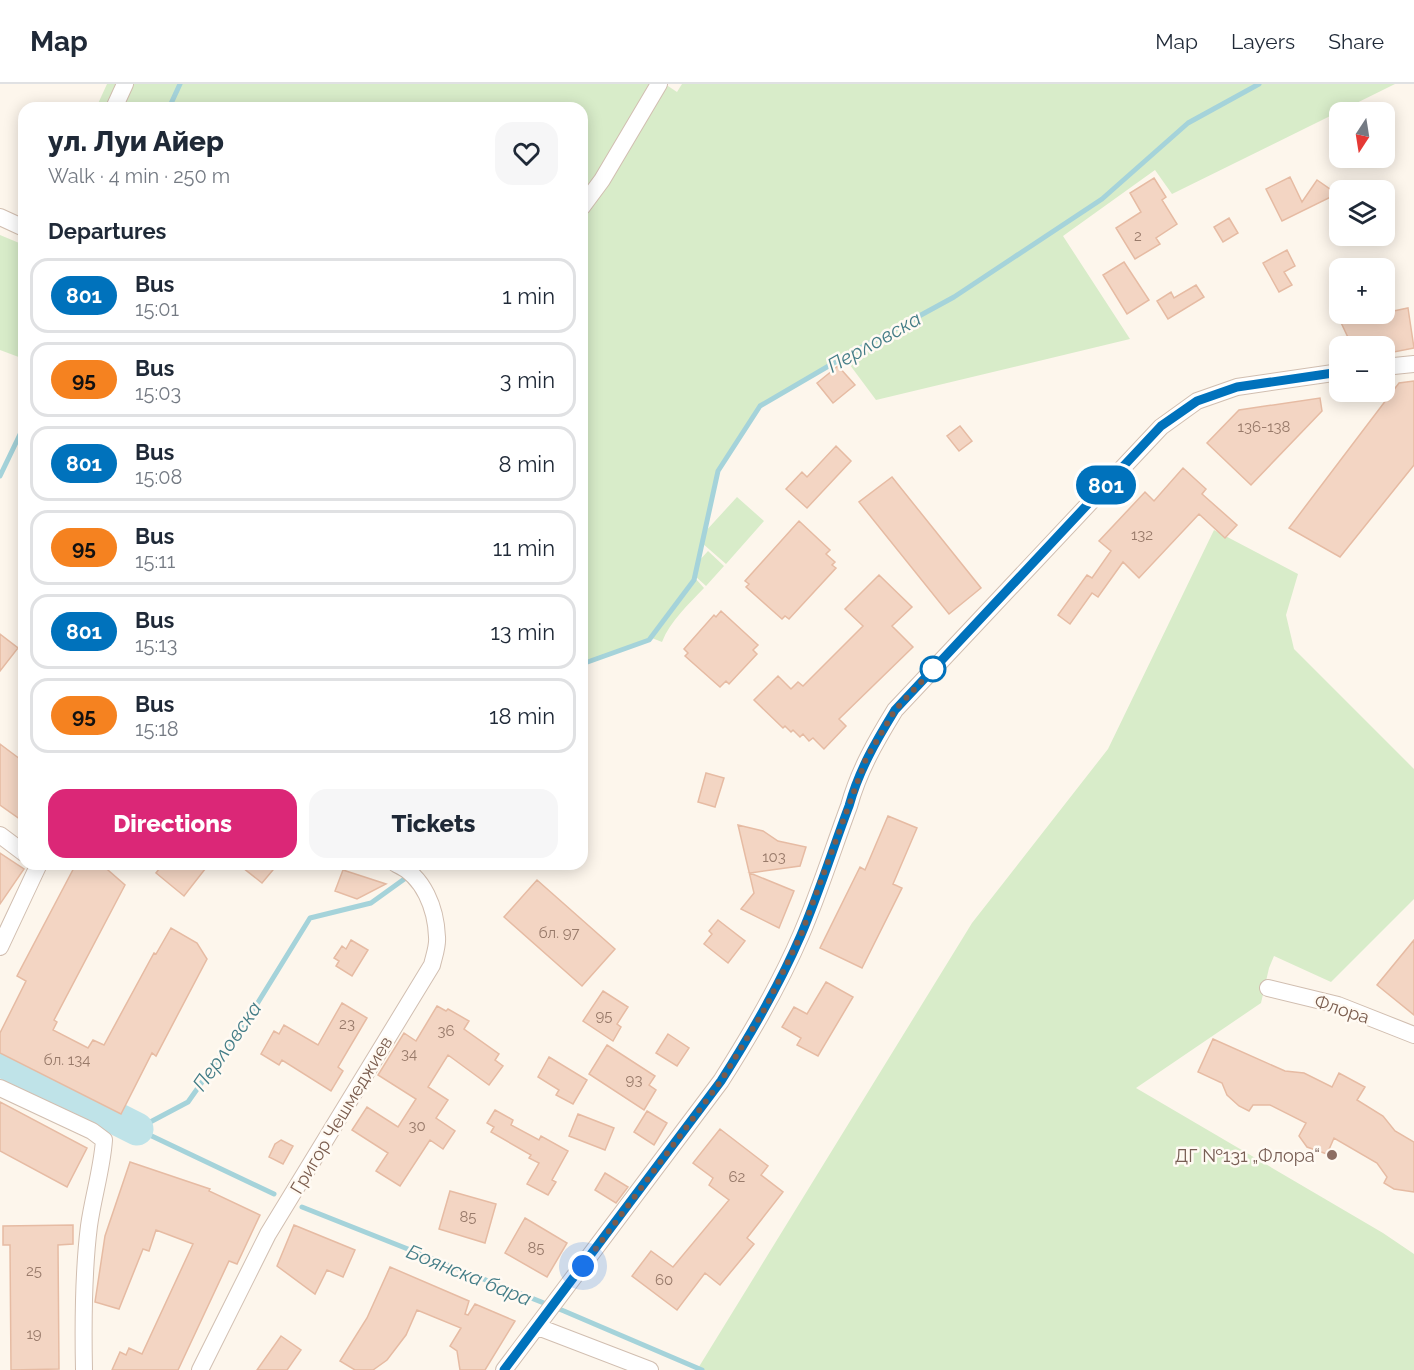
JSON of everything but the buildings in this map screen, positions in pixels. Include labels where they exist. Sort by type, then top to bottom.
[{"type":"street","points":[[117,102],[125,84]]},
{"type":"street","points":[[588,199],[602,180],[659,84]]},
{"type":"street","points":[[0,217],[18,225]]},
{"type":"street","points":[[1395,365],[1414,364]]},
{"type":"street","points":[[504,1370],[721,1081],[766,1007],[801,935],[862,767],[895,710],[1161,426],[1197,401],[1237,387],[1329,374]]},
{"type":"street","points":[[0,835],[18,848]]},
{"type":"street","points":[[0,946],[36,870]]},
{"type":"street","name":"Григор Чешмеджиев","points":[[200,1370],[268,1234],[432,965],[438,939],[434,912],[421,884],[405,870]]},
{"type":"street","name":"Флора","points":[[1268,988],[1338,1005],[1414,1035]]},
{"type":"street","points":[[0,1088],[92,1131],[104,1140],[102,1165],[92,1208],[85,1260],[84,1370]]},
{"type":"street","points":[[548,1313],[650,1370]]},
{"type":"green space","points":[[107,84],[665,84],[677,92],[682,84],[1395,84],[1359,102],[1329,102],[1329,117],[1172,194],[1155,170],[1063,236],[1130,339],[876,400],[844,357],[761,406],[718,471],[704,533],[737,497],[764,521],[726,564],[702,543],[698,562],[708,551],[724,566],[706,586],[695,576],[649,640],[588,662],[588,102],[99,102]]},
{"type":"green space","points":[[0,235],[18,242],[18,357],[0,350]]},
{"type":"green space","points":[[1214,530],[1298,574],[1286,615],[1294,649],[1414,769],[1414,899],[1331,982],[1274,956],[1261,1003],[1136,1088],[1383,1233],[1414,1254],[1414,1370],[697,1370],[972,923],[1108,749]]},
{"type":"green space","points":[[696,579],[704,588],[675,620],[662,642],[652,638]]},
{"type":"waterway","points":[[172,102],[180,84]]},
{"type":"waterway","name":"Перловска","points":[[588,662],[649,640],[694,580],[718,471],[760,406],[954,297],[1102,199],[1188,123],[1259,84]]},
{"type":"waterway","points":[[0,476],[18,438]]},
{"type":"waterway","name":"Перловска","points":[[137,1129],[188,1102],[257,1004],[310,918],[371,903],[417,870]]},
{"type":"waterway","name":"Перловска","points":[[0,1060],[137,1129]]},
{"type":"waterway","name":"Боянска бара","points":[[137,1129],[274,1194]]},
{"type":"waterway","name":"Боянска бара","points":[[302,1207],[564,1311],[702,1370]]},
{"type":"bus line","name":"801","points":[[504,1370],[721,1081],[740,1051],[766,1007],[801,935],[855,785],[866,759],[895,710],[1161,426],[1197,401],[1237,387],[1329,374]]},
{"type":"place","name":"ДГ №131 „Флора“","points":[[1332,1155]]},
{"type":"route","points":[[583,1266],[721,1081],[766,1007],[801,935],[866,759],[895,710],[938,664],[933,669]]}]
